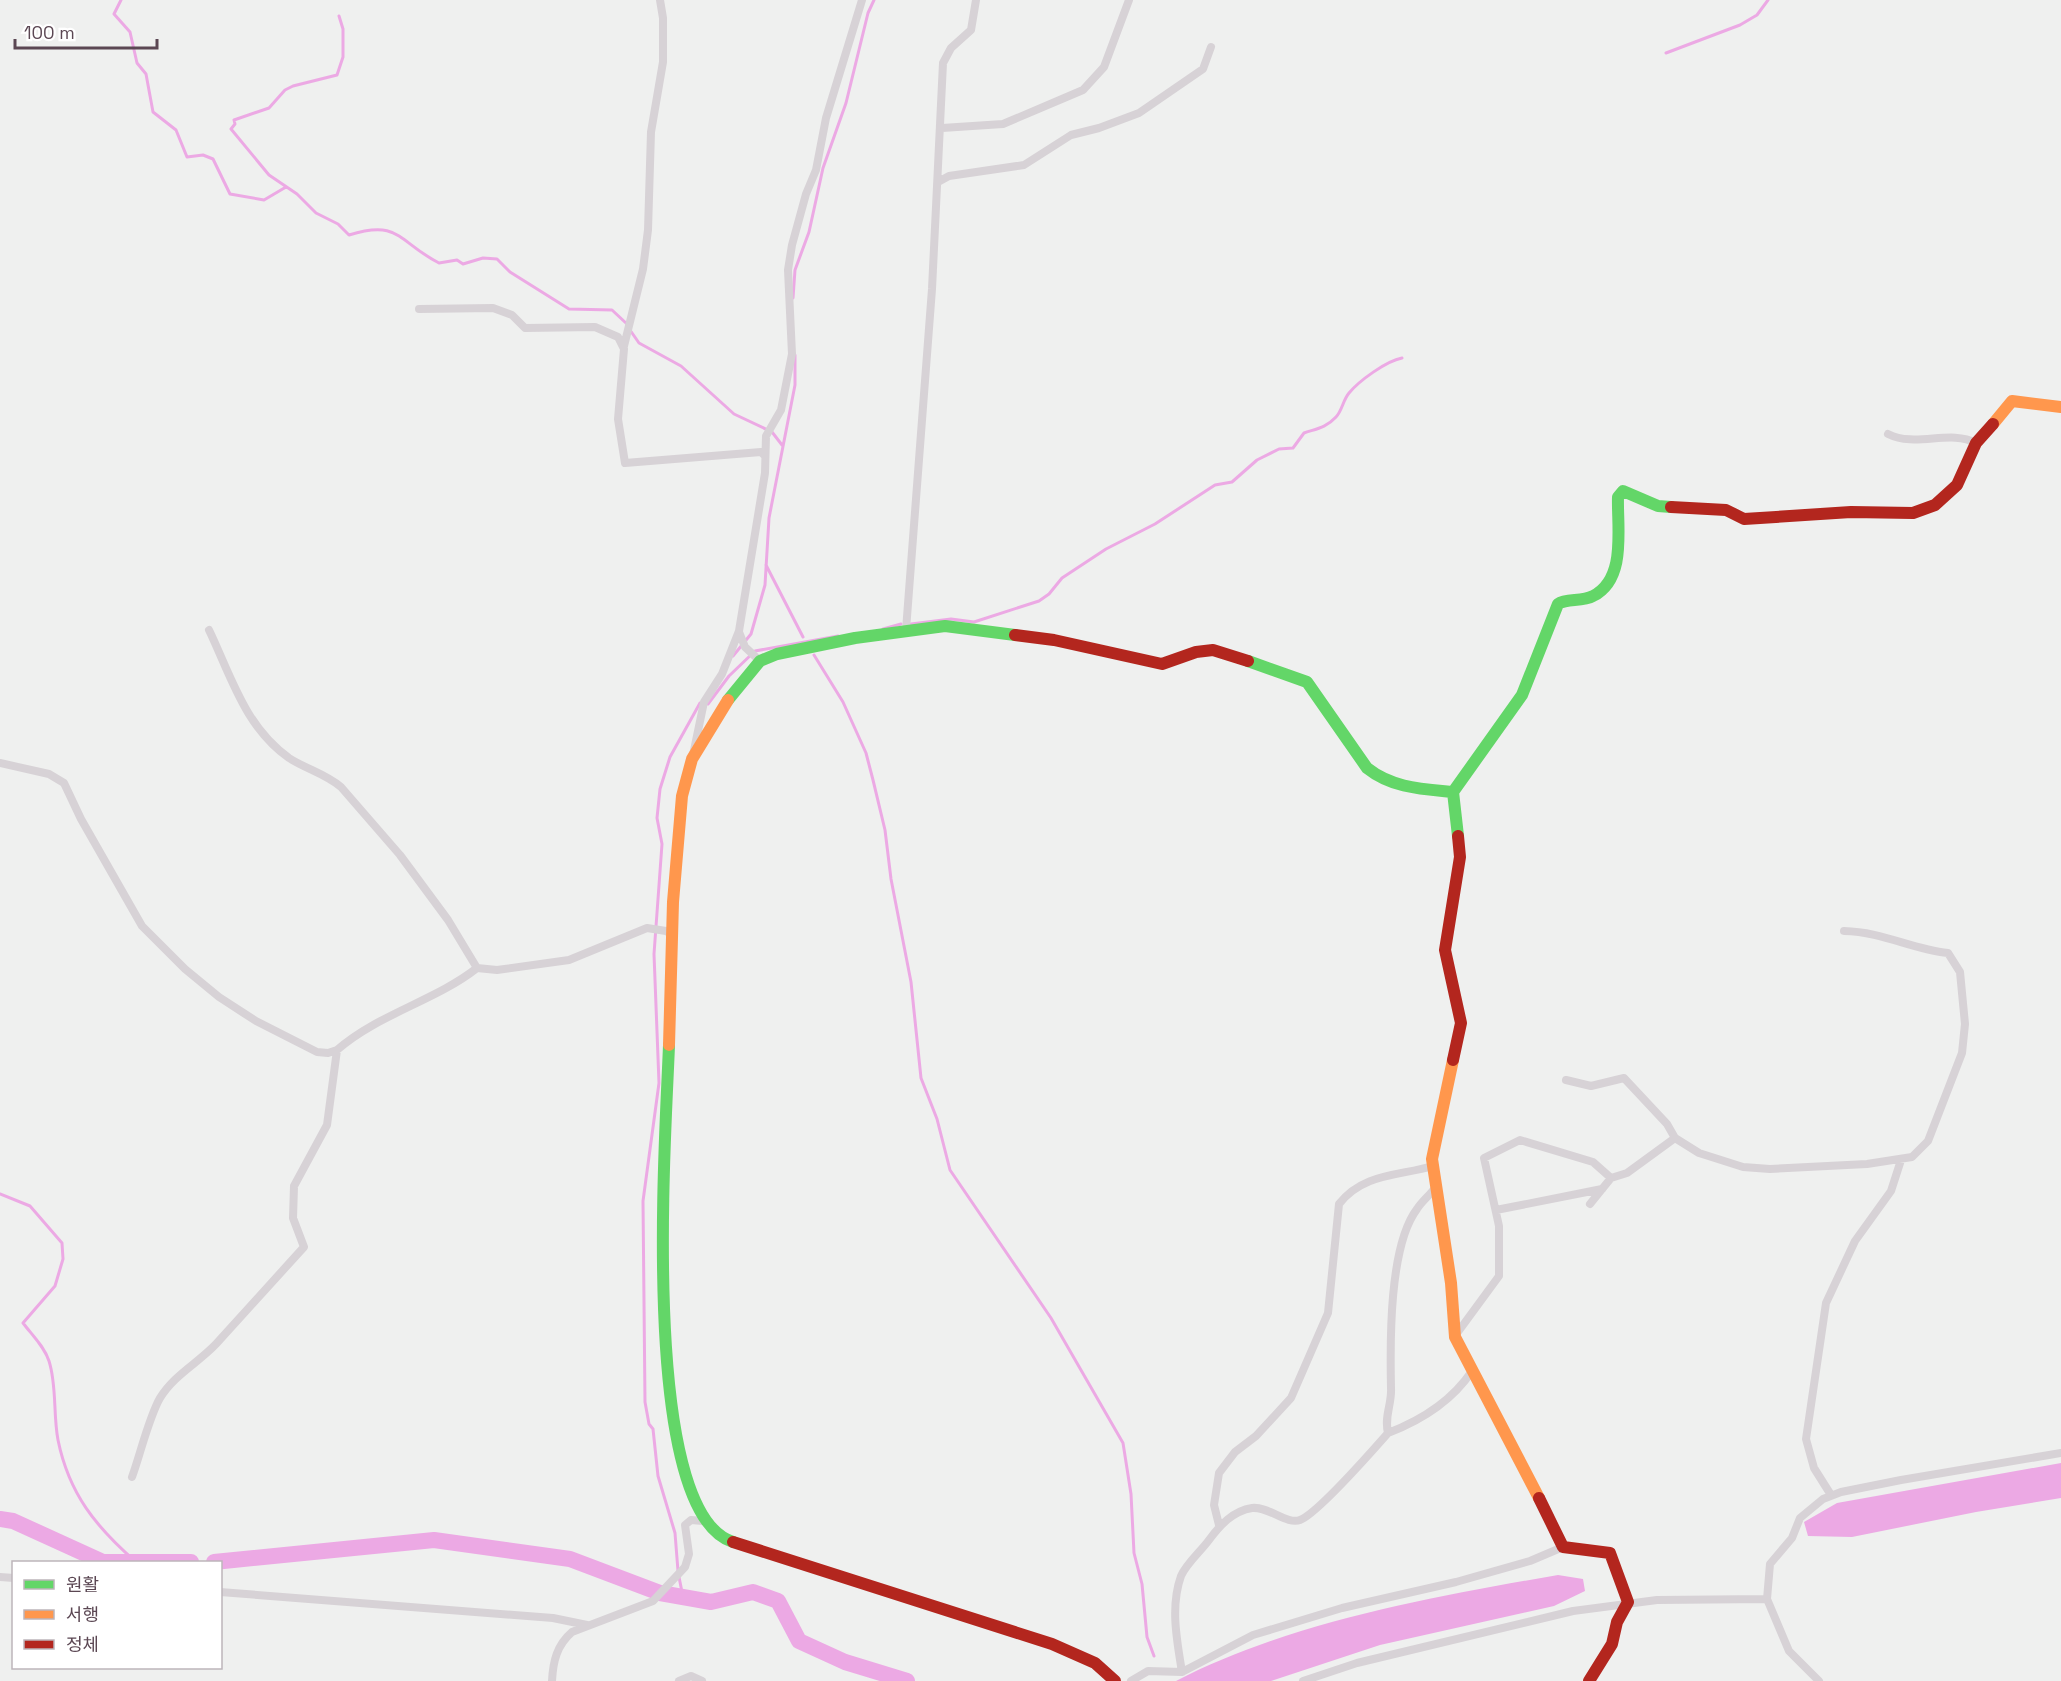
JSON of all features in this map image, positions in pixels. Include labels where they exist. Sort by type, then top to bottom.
[{"type":"street","points":[[660,0],[663,18],[663,62],[651,132],[648,230],[643,268],[624,349],[618,418],[625,463],[761,452],[765,456]]},
{"type":"street","points":[[862,0],[826,118],[816,170],[806,194],[792,245],[788,270],[792,354],[781,410],[766,436],[765,474],[739,631],[722,674],[704,702],[682,796],[674,873],[664,1194],[665,1354],[669,1393],[686,1481],[703,1521],[726,1540],[1052,1644],[1095,1663],[1115,1681]]},
{"type":"street","points":[[906,630],[942,128],[943,63],[951,48],[971,30],[976,0]]},
{"type":"street","points":[[942,128],[1003,124],[1083,90],[1104,67],[1129,0]]},
{"type":"street","points":[[938,182],[949,176],[1024,165],[1071,135],[1100,128],[1139,113],[1152,106],[1179,83],[1197,75],[1207,63],[1210,47]]},
{"type":"street","points":[[419,309],[493,308],[512,315],[525,328],[534,330],[577,325],[595,327],[618,337],[624,349]]},
{"type":"street","points":[[1563,1547],[1506,1431],[1455,1337],[1451,1283],[1433,1166],[1461,1023],[1444,951],[1460,858],[1453,792],[1522,695],[1558,604],[1562,601],[1578,602],[1590,598],[1603,590],[1611,580],[1618,550],[1618,497],[1623,490],[1658,506],[1726,510],[1744,519],[1851,512],[1913,513],[1935,505],[1957,485],[1977,443],[2012,401],[2061,407]]},
{"type":"street","points":[[1888,434],[1905,440],[1952,438],[1977,443]]},
{"type":"street","points":[[692,759],[732,693],[760,661],[817,645],[945,626],[1086,645],[1162,664],[1196,652],[1213,650],[1283,672],[1307,682],[1367,768],[1377,777],[1388,783],[1453,792]]},
{"type":"street","points":[[209,630],[249,716],[289,758],[333,780],[341,787],[413,872],[477,968]]},
{"type":"street","points":[[739,631],[745,647],[760,661]]},
{"type":"street","points":[[0,763],[49,774],[64,783],[85,826],[142,926],[194,976],[239,1012],[317,1052],[328,1053],[337,1050],[364,1031],[440,992],[477,968],[497,970],[569,960],[648,928],[666,931],[673,935]]},
{"type":"street","points":[[1566,1080],[1590,1086],[1624,1078],[1667,1124],[1675,1138],[1699,1153],[1752,1169],[1901,1160],[1912,1157],[1926,1146],[1962,1053],[1965,1024],[1960,972],[1948,953],[1931,951],[1888,936],[1844,931]]},
{"type":"street","points":[[132,1477],[159,1399],[191,1364],[201,1359],[216,1344],[304,1247],[293,1218],[294,1186],[327,1125],[337,1050]]},
{"type":"street","points":[[1590,1204],[1611,1178],[1627,1173],[1675,1138]]},
{"type":"street","points":[[1455,1337],[1499,1276],[1499,1226],[1484,1158],[1520,1140],[1593,1162],[1611,1178]]},
{"type":"street","points":[[1831,1495],[1814,1468],[1806,1438],[1826,1303],[1855,1241],[1891,1191],[1901,1160]]},
{"type":"street","points":[[1219,1525],[1214,1505],[1219,1473],[1235,1452],[1256,1436],[1292,1398],[1329,1313],[1339,1204],[1358,1187],[1373,1179],[1433,1166]]},
{"type":"street","points":[[1388,1433],[1386,1415],[1391,1392],[1390,1322],[1403,1238],[1417,1209],[1436,1188]]},
{"type":"street","points":[[1496,1210],[1602,1188]]},
{"type":"street","points":[[1182,1672],[1174,1624],[1182,1575],[1219,1525],[1231,1516],[1254,1508],[1297,1521],[1304,1518],[1337,1490],[1347,1475],[1388,1433],[1444,1404],[1460,1389],[1472,1371]]},
{"type":"street","points":[[1819,1681],[1789,1652],[1767,1599],[1770,1564],[1792,1538],[1800,1518],[1831,1495],[1994,1463],[2061,1453]]},
{"type":"street","points":[[552,1681],[553,1666],[563,1640],[572,1632],[587,1625],[653,1601],[685,1567],[689,1554],[685,1525],[691,1520],[703,1521]]},
{"type":"street","points":[[1131,1681],[1148,1671],[1182,1672],[1253,1635],[1342,1608],[1456,1582],[1530,1561],[1563,1547],[1610,1553],[1628,1602],[1617,1622],[1612,1644],[1588,1681]]},
{"type":"street","points":[[222,1592],[553,1618],[587,1625]]},
{"type":"street","points":[[1303,1681],[1357,1663],[1573,1611],[1628,1602],[1767,1599]]},
{"type":"street","points":[[679,1681],[691,1676],[702,1681]]},
{"type":"shaded area","points":[[2061,1463],[2061,1498],[1976,1512],[1852,1537],[1808,1536],[1804,1522],[1837,1503]]},
{"type":"shaded area","points":[[1558,1575],[1583,1579],[1585,1591],[1554,1606],[1380,1645],[1271,1681],[1176,1681],[1220,1660],[1314,1627],[1412,1603]]},
{"type":"waterway","points":[[121,0],[114,14],[130,32],[137,63],[146,74],[153,112],[176,130],[187,157],[203,155],[213,159],[230,194],[264,200],[286,187]]},
{"type":"waterway","points":[[793,298],[795,270],[809,232],[823,168],[846,103],[868,13],[874,0]]},
{"type":"waterway","points":[[1666,53],[1740,25],[1757,15],[1768,0]]},
{"type":"waterway","points":[[339,16],[343,29],[343,57],[337,75],[293,86],[285,90],[269,108],[234,120],[235,124],[231,129],[269,175],[297,194],[316,213],[338,224],[349,235],[366,231],[389,231],[439,263],[457,260],[463,264],[483,258],[497,259],[510,272],[569,309],[612,310],[627,324]]},
{"type":"waterway","points":[[630,330],[639,343],[681,366],[734,414],[772,432],[782,445]]},
{"type":"waterway","points":[[733,656],[751,634],[765,585],[769,518],[795,385],[795,355]]},
{"type":"waterway","points":[[911,624],[951,619],[974,622],[1039,601],[1049,594],[1062,578],[1106,549],[1155,524],[1215,485],[1232,482],[1257,460],[1279,449],[1293,448],[1304,433],[1332,421],[1340,412],[1347,396],[1359,383],[1381,367],[1402,358]]},
{"type":"waterway","points":[[766,565],[803,637]]},
{"type":"waterway","points":[[883,629],[901,624]]},
{"type":"waterway","points":[[708,704],[729,676],[755,651],[838,636]]},
{"type":"waterway","points":[[814,655],[843,702],[866,753],[885,830],[891,879],[911,982],[921,1078],[937,1119],[950,1170],[1051,1318],[1123,1443],[1131,1494],[1134,1553],[1142,1584],[1147,1637],[1154,1656]]},
{"type":"waterway","points":[[678,1571],[675,1533],[658,1476],[653,1429],[649,1424],[645,1402],[643,1201],[659,1083],[654,954],[662,844],[657,818],[660,789],[670,757],[700,703]]},
{"type":"waterway","points":[[0,1194],[30,1206],[62,1243],[63,1259],[55,1286],[23,1323],[41,1346],[49,1361],[53,1380],[58,1440],[69,1477],[86,1508],[108,1536],[135,1561]]},
{"type":"waterway","points":[[0,1519],[13,1521],[101,1561]]},
{"type":"waterway","points":[[222,1561],[434,1540],[570,1559],[660,1593],[711,1602],[753,1592],[778,1601],[799,1641],[845,1662],[907,1681]]},
{"type":"waterway","points":[[679,1577],[683,1597]]},
{"type":"traffic: fast","points":[[1458,836],[1453,792],[1522,695],[1558,604],[1593,596],[1604,588],[1611,578],[1618,552],[1618,497],[1623,491],[1658,506],[1671,507]]},
{"type":"traffic: fast","points":[[728,700],[760,661],[777,654],[855,638],[945,626],[1015,635]]},
{"type":"traffic: fast","points":[[1248,661],[1307,682],[1367,768],[1377,775],[1397,784],[1453,792]]},
{"type":"traffic: fast","points":[[669,1045],[663,1233],[664,1315],[670,1395],[682,1464],[703,1516],[733,1542]]},
{"type":"traffic: slow","points":[[1993,424],[2012,401],[2061,407]]},
{"type":"traffic: slow","points":[[669,1045],[673,902],[682,796],[692,759],[728,700]]},
{"type":"traffic: slow","points":[[1453,1060],[1432,1159],[1451,1283],[1455,1337],[1539,1498]]},
{"type":"traffic: jam","points":[[1671,507],[1726,510],[1744,519],[1851,512],[1913,513],[1935,505],[1957,485],[1976,443],[1993,424]]},
{"type":"traffic: jam","points":[[1015,635],[1054,640],[1162,664],[1196,652],[1213,650],[1248,661]]},
{"type":"traffic: jam","points":[[1453,1060],[1461,1023],[1445,950],[1460,857],[1458,836]]},
{"type":"traffic: jam","points":[[1539,1498],[1563,1547],[1610,1553],[1628,1602],[1617,1622],[1612,1644],[1589,1681]]},
{"type":"traffic: jam","points":[[733,1542],[1052,1644],[1095,1663],[1115,1681]]}]
